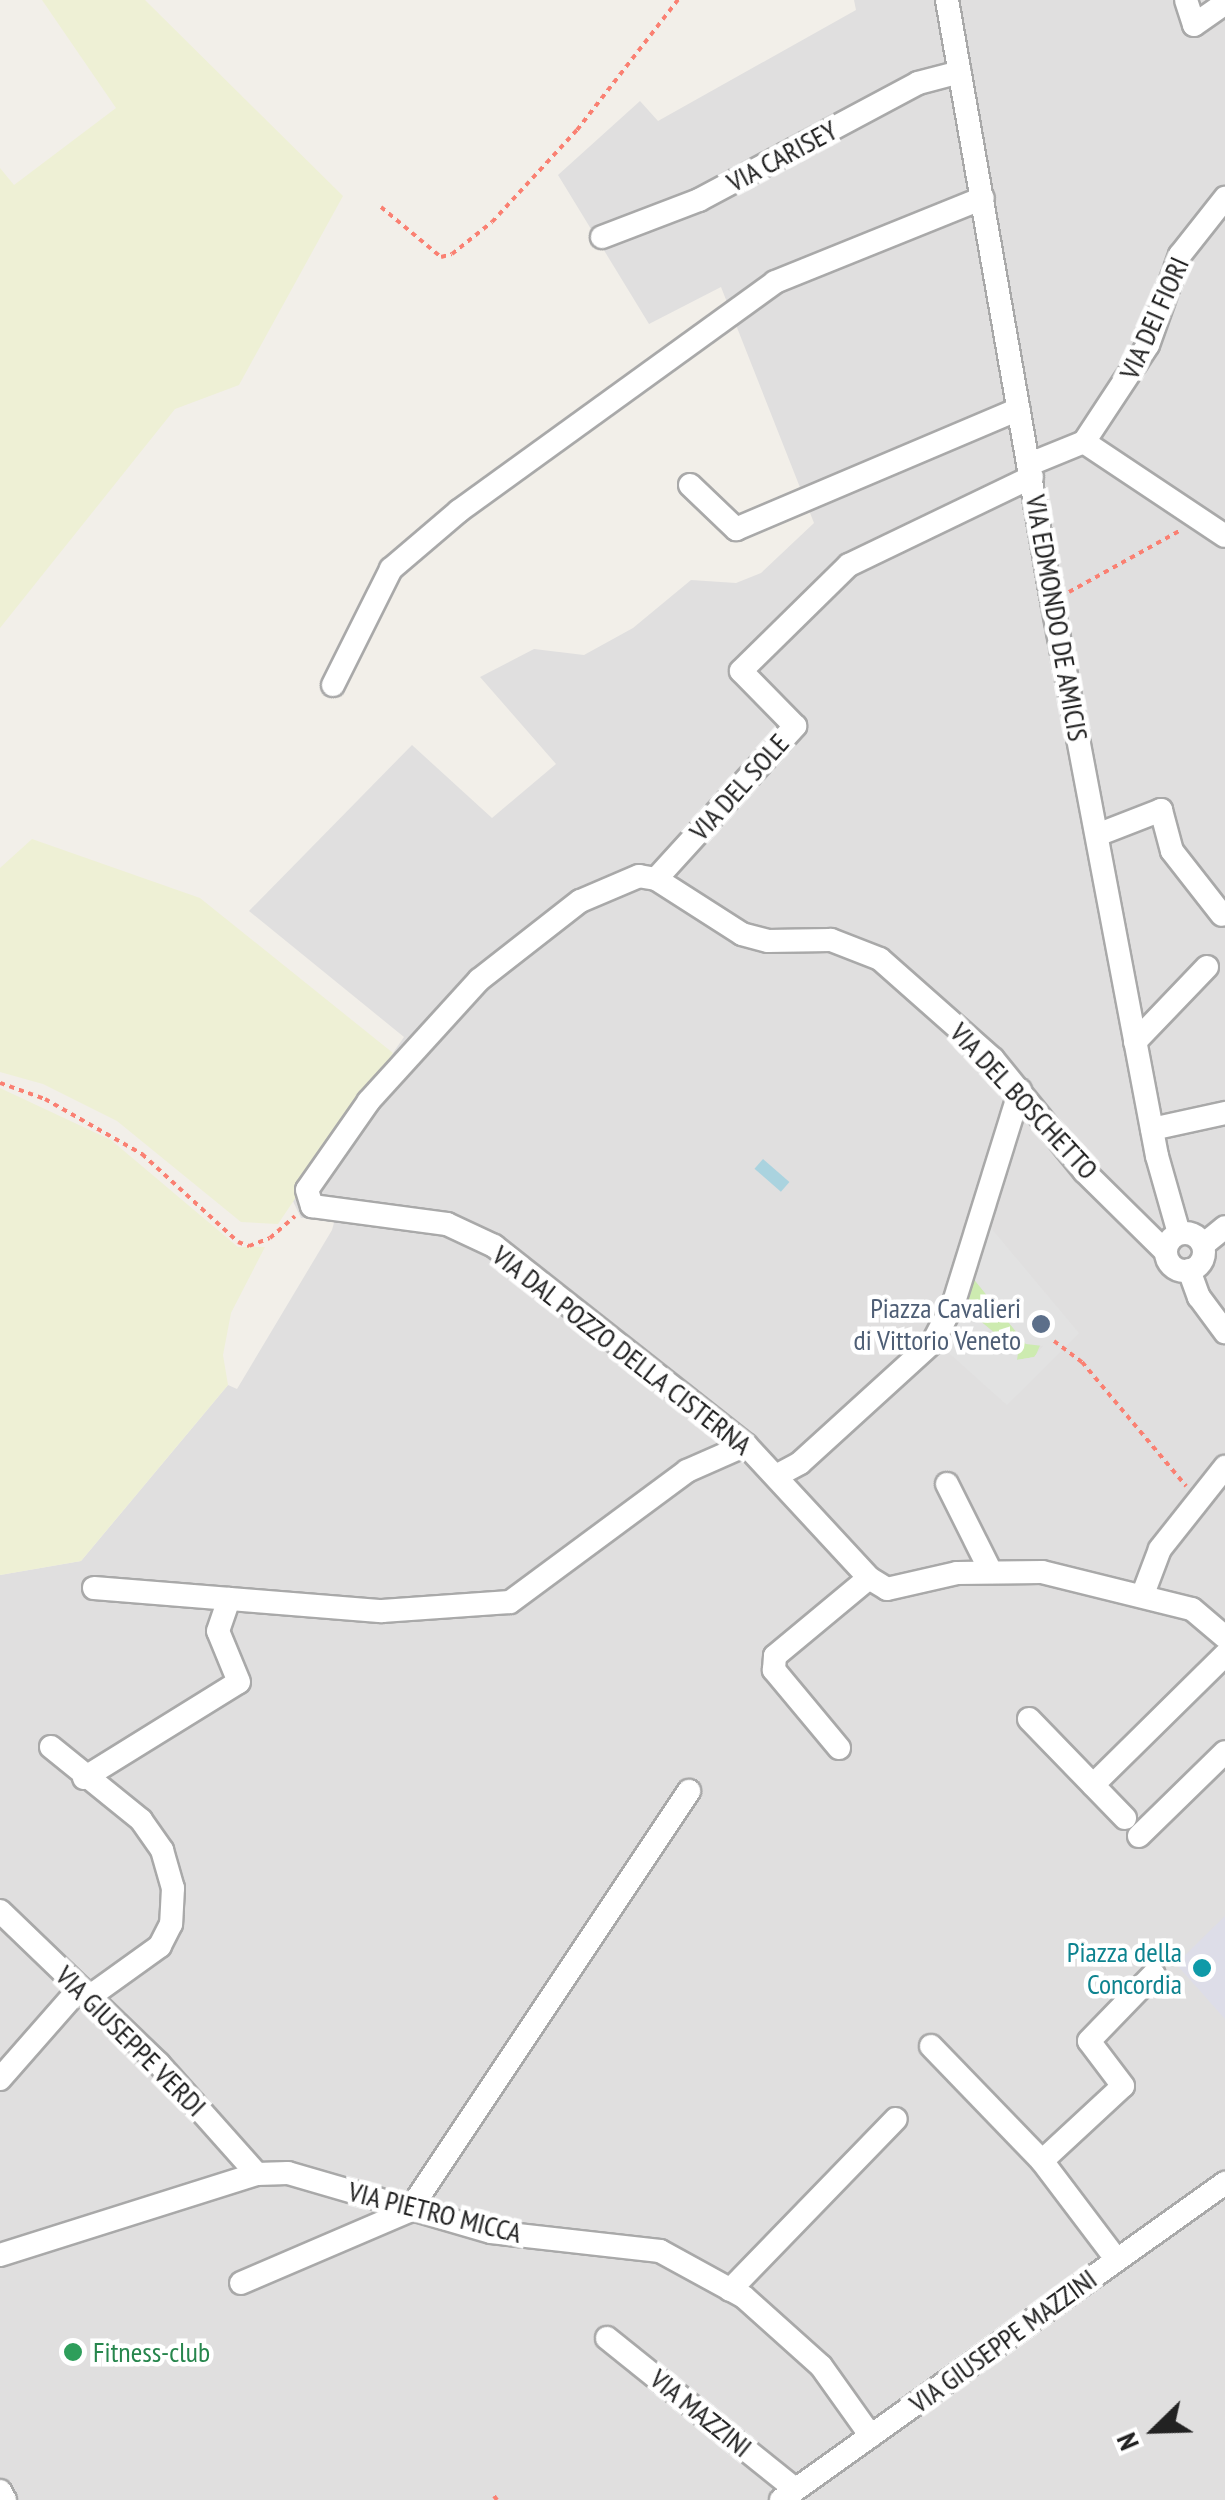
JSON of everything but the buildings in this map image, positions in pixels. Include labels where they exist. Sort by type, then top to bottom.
[{"type":"street","name":"VIA EDMONDO DE AMICIS","points":[[948,0],[1052,602],[1173,1242]]},
{"type":"street","points":[[1186,0],[1194,25],[1225,2]]},
{"type":"street","name":"VIA CARISEY","points":[[602,236],[699,200],[918,84],[960,72]]},
{"type":"street","points":[[333,684],[391,569],[458,511],[775,282],[983,198]]},
{"type":"street","name":"VIA DEI FIORI","points":[[1084,442],[1148,345],[1180,255],[1225,198]]},
{"type":"street","points":[[690,486],[736,529],[1018,409]]},
{"type":"street","points":[[1031,470],[1084,442],[1225,536]]},
{"type":"street","name":"VIA DEL SOLE","points":[[656,879],[795,726],[741,672],[849,565],[1031,470]]},
{"type":"street","points":[[1097,835],[1161,810],[1172,852],[1222,915]]},
{"type":"street","points":[[312,1206],[306,1190],[358,1116],[480,980],[580,902],[618,880],[656,879]]},
{"type":"street","name":"VIA DEL BOSCHETTO","points":[[656,879],[742,934],[768,941],[831,940],[880,959],[1020,1090],[1084,1171],[1173,1242]]},
{"type":"street","points":[[1135,1042],[1207,967]]},
{"type":"street","points":[[776,1476],[800,1463],[934,1342],[954,1302],[1020,1090]]},
{"type":"street","points":[[1152,1129],[1225,1113]]},
{"type":"street","name":"VIA DAL POZZO DELLA CISTERNA","points":[[312,1206],[447,1224],[494,1246],[746,1445],[869,1578]]},
{"type":"street","points":[[1203,1246],[1225,1228]]},
{"type":"street","points":[[1194,1234],[1203,1246],[1203,1258],[1190,1270],[1176,1269],[1173,1242],[1194,1234]]},
{"type":"street","points":[[1190,1270],[1199,1298],[1225,1332]]},
{"type":"street","points":[[94,1588],[382,1611],[510,1602],[687,1471],[746,1445]]},
{"type":"street","points":[[1143,1594],[1160,1549],[1196,1497],[1225,1467]]},
{"type":"street","points":[[948,1484],[991,1572]]},
{"type":"street","points":[[840,1748],[774,1670],[775,1656],[869,1578],[886,1588],[991,1572],[1042,1572],[1192,1609],[1225,1637]]},
{"type":"street","points":[[84,1778],[239,1682],[218,1631],[229,1599]]},
{"type":"street","points":[[1093,1785],[1225,1655]]},
{"type":"street","points":[[1029,1719],[1132,1827],[1225,1752]]},
{"type":"street","points":[[0,2079],[84,1992],[160,1946],[171,1924],[172,1888],[162,1850],[141,1820],[50,1748]]},
{"type":"street","points":[[241,2282],[408,2211],[690,1791]]},
{"type":"street","name":"VIA GIUSEPPE VERDI","points":[[0,1911],[84,1992],[257,2174]]},
{"type":"street","points":[[1042,2161],[1123,2086],[1088,2041],[1154,1974]]},
{"type":"street","points":[[931,2046],[1042,2161],[1117,2260]]},
{"type":"street","points":[[730,2290],[896,2118]]},
{"type":"street","name":"VIA PIETRO MICCA","points":[[0,2256],[257,2174],[288,2173],[491,2232],[660,2251],[730,2290],[821,2366],[871,2436]]},
{"type":"street","name":"VIA GIUSEPPE MAZZINI","points":[[788,2494],[1225,2183]]},
{"type":"street","name":"VIA MAZZINI","points":[[607,2338],[788,2494]]},
{"type":"street","points":[[0,2491],[6,2500]]},
{"type":"path","points":[[381,206],[441,257],[452,254],[492,222],[577,130],[678,0]]},
{"type":"path","points":[[1052,602],[1202,518]]},
{"type":"path","points":[[0,1083],[46,1099],[142,1154],[238,1242],[249,1246],[270,1238],[312,1206]]},
{"type":"path","points":[[1054,1341],[1082,1362],[1196,1497]]},
{"type":"shaded area","points":[[854,0],[1225,0],[1225,2500],[0,2500],[0,1575],[81,1561],[228,1385],[237,1389],[332,1230],[335,1219],[301,1218],[292,1199],[404,1037],[249,911],[412,745],[492,818],[556,764],[480,677],[534,649],[584,655],[633,628],[691,580],[736,583],[761,573],[814,523],[721,287],[649,324],[558,175],[640,101],[658,121],[856,10]]},
{"type":"shaded area","name":"Piazza Cavalieri di Vittorio Veneto","points":[[991,1228],[1079,1333],[1007,1405],[941,1346],[962,1306],[1018,1353],[1017,1360],[1034,1357],[1043,1346],[1026,1344],[973,1278]]},
{"type":"shaded area","name":"Piazza della Concordia","points":[[1225,1916],[1225,2019],[1176,1964]]},
{"type":"green space","points":[[42,0],[145,0],[343,196],[239,385],[175,409],[0,628],[0,168],[14,185],[116,108]]},
{"type":"green space","points":[[32,839],[200,898],[393,1053],[278,1224],[241,1222],[117,1121],[43,1084],[0,1072],[0,868]]},
{"type":"green space","points":[[0,1088],[111,1140],[238,1247],[265,1247],[231,1313],[223,1355],[228,1385],[81,1561],[0,1575]]},
{"type":"green space","points":[[973,1278],[1026,1344],[1042,1341],[1035,1357],[1016,1360],[1018,1352],[962,1306]]},
{"type":"water","points":[[763,1159],[789,1182],[781,1192],[754,1169]]},
{"type":"place","name":"Piazza Cavalieri di Vittorio Veneto","points":[[1041,1324]]},
{"type":"place","name":"Piazza della Concordia","points":[[1202,1968]]},
{"type":"place","name":"Fitness-club","points":[[73,2352]]}]
